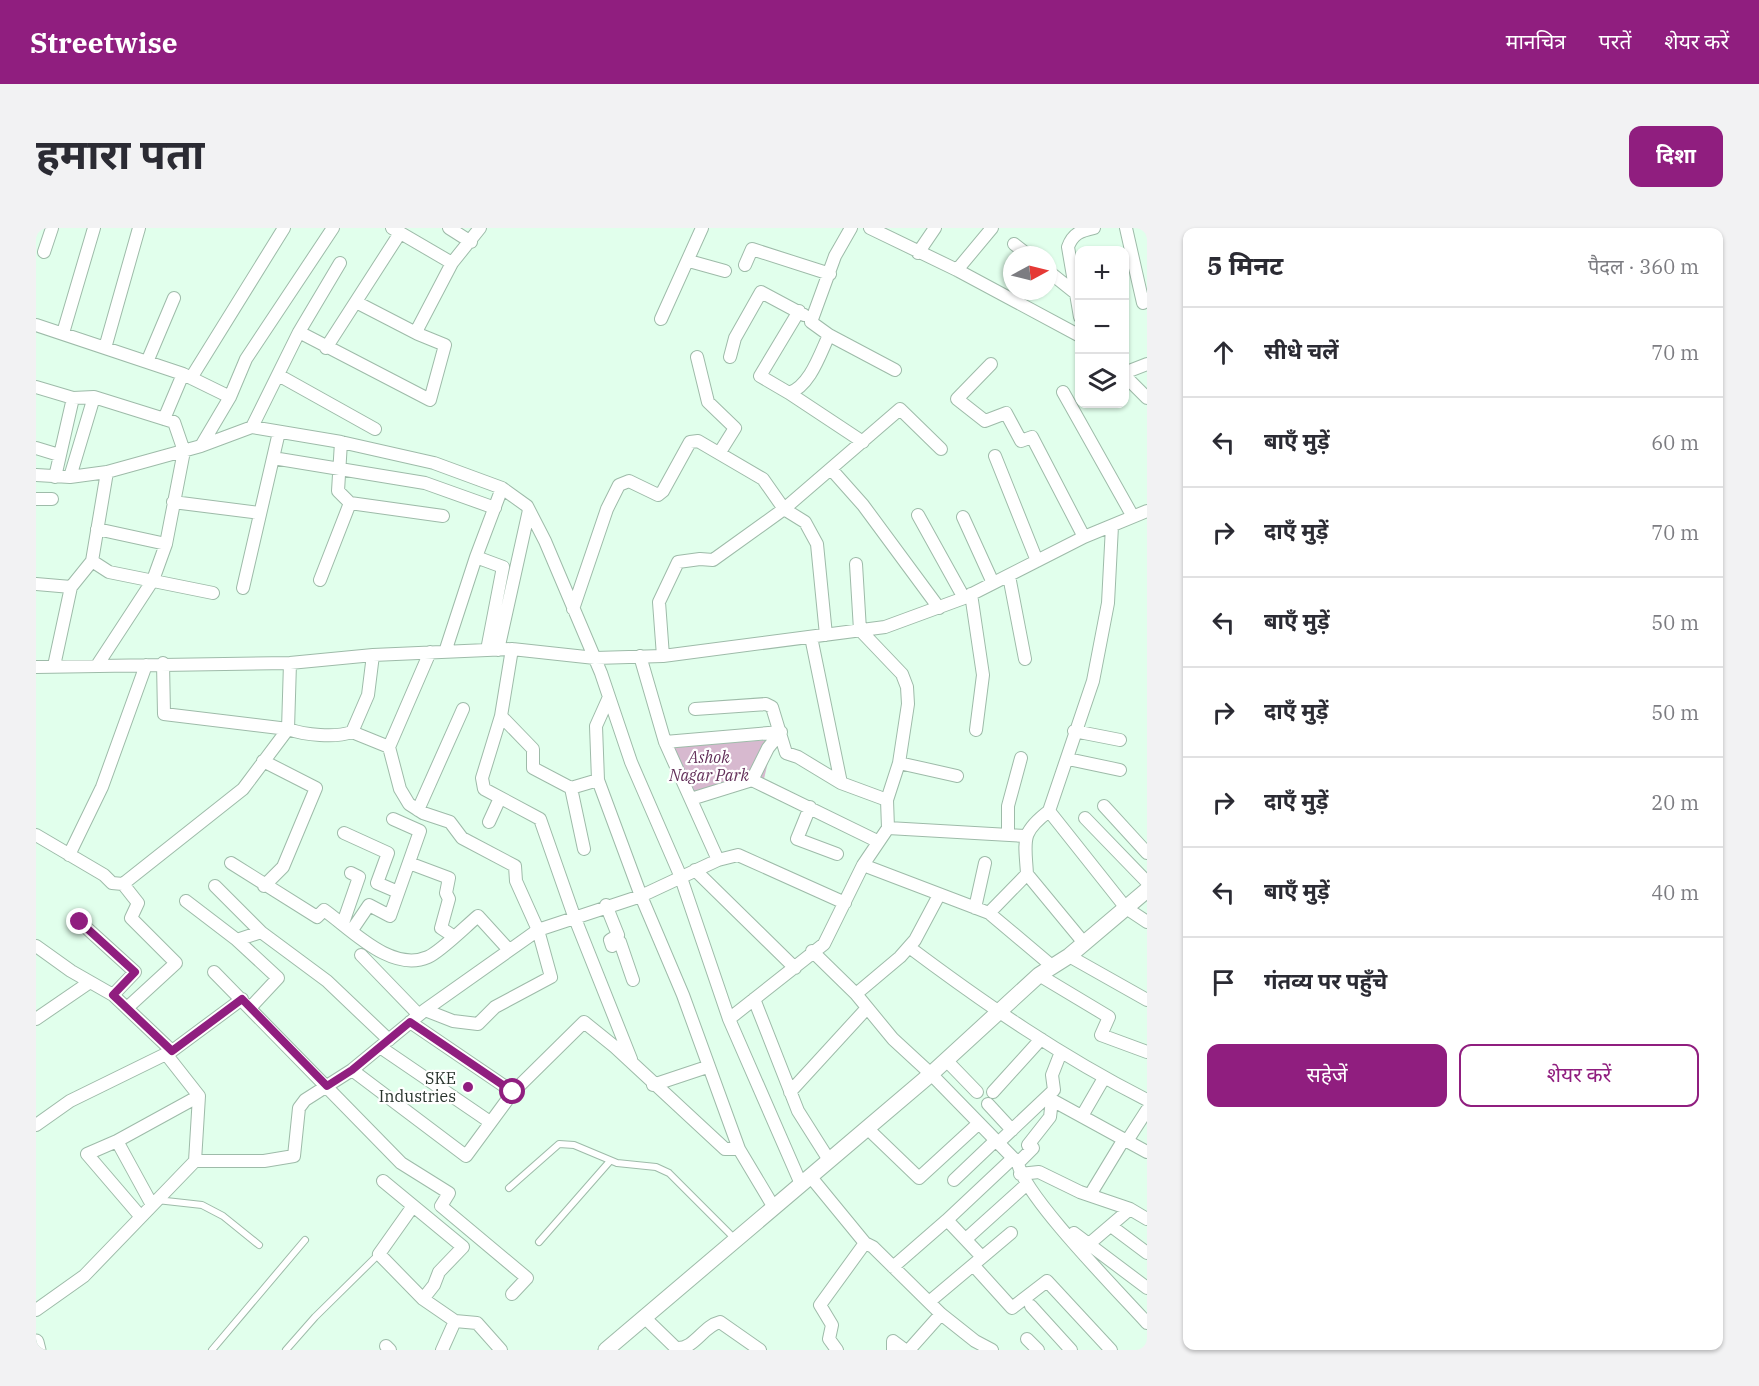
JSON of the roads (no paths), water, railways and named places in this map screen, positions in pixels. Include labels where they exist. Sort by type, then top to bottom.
[{"type":"street","points":[[44,252],[52,228]]},
{"type":"street","points":[[63,333],[93,228]]},
{"type":"street","points":[[105,348],[139,228]]},
{"type":"street","points":[[164,418],[187,376],[284,228]]},
{"type":"street","points":[[201,446],[230,398],[246,359],[333,228]]},
{"type":"street","points":[[449,228],[471,242]]},
{"type":"street","points":[[418,334],[422,317],[452,262],[471,242],[480,228]]},
{"type":"street","points":[[661,319],[702,228]]},
{"type":"street","points":[[811,322],[835,256],[851,228]]},
{"type":"street","points":[[870,228],[957,270],[1075,333]]},
{"type":"street","points":[[918,253],[935,228]]},
{"type":"street","points":[[957,270],[992,228]]},
{"type":"street","points":[[1075,281],[1068,247],[1071,238],[1078,232],[1094,228]]},
{"type":"street","points":[[1126,228],[1143,303]]},
{"type":"street","points":[[326,348],[356,302],[396,231],[452,262]]},
{"type":"street","points":[[745,266],[752,249],[830,274]]},
{"type":"street","points":[[689,261],[725,271]]},
{"type":"street","points":[[252,427],[280,376],[299,332],[340,262]]},
{"type":"street","points":[[1057,278],[1075,293]]},
{"type":"street","points":[[730,357],[735,338],[761,292],[799,311],[829,335],[895,370]]},
{"type":"street","points":[[147,362],[174,298]]},
{"type":"street","points":[[299,332],[430,400],[445,345],[418,334],[356,302]]},
{"type":"street","points":[[799,311],[760,376],[863,442]]},
{"type":"street","points":[[36,325],[187,376],[230,398]]},
{"type":"street","points":[[789,393],[796,390],[810,372],[829,335]]},
{"type":"street","points":[[697,357],[708,402],[735,429],[720,452]]},
{"type":"street","points":[[991,364],[957,399],[985,421],[1006,413],[1021,441],[1032,437],[1084,537]]},
{"type":"street","points":[[1129,372],[1147,364]]},
{"type":"street","points":[[280,376],[375,429]]},
{"type":"street","points":[[1129,378],[1147,398]]},
{"type":"street","points":[[36,387],[73,398],[94,397],[174,422],[184,451],[166,544],[153,579],[98,664]]},
{"type":"street","points":[[1063,392],[1132,515]]},
{"type":"street","points":[[70,477],[94,397]]},
{"type":"street","points":[[55,477],[73,398]]},
{"type":"street","points":[[663,656],[659,602],[678,562],[713,560],[784,509],[900,409],[941,450]]},
{"type":"street","points":[[36,475],[70,477],[107,472],[201,446],[252,427],[341,442],[434,463],[502,488],[529,510],[545,541],[595,658],[631,762],[680,876],[729,1019],[806,1180],[865,1243],[873,1247],[941,1314],[989,1349]]},
{"type":"street","points":[[243,588],[279,432]]},
{"type":"street","points":[[341,442],[338,491],[350,503],[443,516]]},
{"type":"street","points":[[573,609],[607,509],[619,485],[629,481],[658,495],[663,492],[690,442],[705,444],[763,479],[784,509],[805,522],[817,544],[826,635]]},
{"type":"street","points":[[36,448],[59,455]]},
{"type":"street","points":[[995,456],[1037,561]]},
{"type":"street","points":[[273,458],[425,483],[495,508]]},
{"type":"street","points":[[831,469],[863,505],[939,608]]},
{"type":"street","points":[[54,666],[71,587],[92,561],[107,472]]},
{"type":"street","points":[[445,652],[476,557],[502,488]]},
{"type":"street","points":[[36,499],[52,499]]},
{"type":"street","points":[[173,502],[260,513]]},
{"type":"street","points":[[320,579],[350,503]]},
{"type":"street","points":[[493,650],[529,510]]},
{"type":"street","points":[[36,667],[98,664],[290,663],[373,655],[512,649],[595,658],[663,656],[885,627],[968,596],[1084,537],[1132,515],[1147,511]]},
{"type":"street","points":[[918,515],[968,596],[983,675],[976,730]]},
{"type":"street","points":[[963,517],[993,583]]},
{"type":"street","points":[[1084,944],[1027,874],[1025,836],[1036,821],[1049,811],[1068,759],[1074,731],[1093,681],[1106,614],[1112,526]]},
{"type":"street","points":[[97,529],[166,544]]},
{"type":"street","points":[[476,557],[503,567],[493,650]]},
{"type":"street","points":[[92,561],[109,572],[153,579],[213,593]]},
{"type":"street","points":[[729,1019],[795,968],[812,951],[824,944],[863,865],[877,841],[888,828],[887,800],[899,763],[908,705],[907,687],[902,674],[860,630],[856,564]]},
{"type":"street","points":[[1008,576],[1025,658]]},
{"type":"street","points":[[36,584],[71,587]]},
{"type":"street","points":[[811,637],[841,783]]},
{"type":"street","points":[[512,649],[501,716],[482,778],[484,789],[540,819],[574,916],[634,1066]]},
{"type":"street","points":[[418,1016],[478,1024],[495,1007],[551,977],[538,930],[516,880],[515,866],[462,838],[450,822],[418,810],[402,795],[389,747],[430,652]]},
{"type":"street","points":[[352,732],[368,695],[373,655]]},
{"type":"street","points":[[640,656],[665,742],[718,860]]},
{"type":"street","points":[[163,663],[164,714],[288,729],[300,734],[352,732],[389,747]]},
{"type":"street","points":[[36,835],[104,875],[112,883],[123,884],[243,789],[288,729],[290,663]]},
{"type":"street","points":[[69,855],[102,788],[146,665]]},
{"type":"street","points":[[609,697],[597,726],[598,780],[640,896],[683,995],[707,1067],[739,1149],[773,1206]]},
{"type":"street","points":[[695,709],[766,704],[772,707],[786,753],[841,783],[887,800]]},
{"type":"street","points":[[418,810],[463,709]]},
{"type":"street","points":[[501,716],[533,749],[533,768],[571,788],[598,780]]},
{"type":"street","points":[[1074,731],[1120,740]]},
{"type":"street","points":[[665,742],[781,732]]},
{"type":"street","points":[[752,780],[768,748],[781,732]]},
{"type":"street","points":[[1008,834],[1008,806],[1021,758]]},
{"type":"street","points":[[1068,759],[1120,770]]},
{"type":"street","points":[[263,761],[316,788],[283,867],[264,886]]},
{"type":"street","points":[[899,763],[957,776]]},
{"type":"street","points":[[691,800],[752,780],[877,841]]},
{"type":"street","points":[[571,788],[584,849]]},
{"type":"street","points":[[489,822],[500,798]]},
{"type":"street","points":[[1104,806],[1147,853]]},
{"type":"street","points":[[810,807],[797,839],[837,854]]},
{"type":"street","points":[[1049,811],[1126,908],[1147,922]]},
{"type":"street","points":[[1085,818],[1147,882]]},
{"type":"street","points":[[347,926],[369,905],[390,916],[420,831],[393,819]]},
{"type":"street","points":[[888,828],[1025,836]]},
{"type":"street","points":[[344,833],[388,853],[377,883],[398,892]]},
{"type":"street","points":[[195,1161],[264,1161],[294,1156],[299,1108],[305,1100],[352,1070],[418,1016],[538,930],[606,905],[640,896],[718,860],[738,855],[844,903]]},
{"type":"street","points":[[231,863],[264,886],[317,917],[324,910],[347,926],[359,938],[400,960],[428,957],[478,916],[509,950]]},
{"type":"street","points":[[409,863],[449,878],[446,893],[449,899],[441,928],[453,936]]},
{"type":"street","points":[[975,908],[985,863]]},
{"type":"street","points":[[863,865],[989,913],[1046,970],[1109,1017],[1101,1035],[1147,1052]]},
{"type":"street","points":[[695,870],[795,968]]},
{"type":"street","points":[[347,926],[360,878],[351,873]]},
{"type":"street","points":[[989,913],[1027,874]]},
{"type":"street","points":[[123,884],[138,903],[131,918],[176,963],[127,1008]]},
{"type":"street","points":[[215,886],[261,932],[327,981],[384,1043],[490,1122]]},
{"type":"street","points":[[606,1350],[931,1074],[1046,970],[1069,956],[1147,890]]},
{"type":"street","points":[[856,994],[909,947],[939,895]]},
{"type":"street","points":[[36,1125],[70,1101],[169,1052],[246,1003],[278,978],[237,940],[186,901]]},
{"type":"street","points":[[606,905],[618,935],[610,940],[612,946],[620,942],[633,980]]},
{"type":"street","points":[[80,922],[135,972],[113,995]]},
{"type":"street","points":[[237,940],[261,932]]},
{"type":"street","points":[[36,946],[113,995],[169,1052],[199,1096],[195,1161],[84,1276],[36,1310]]},
{"type":"street","points":[[909,947],[998,1013],[1104,1078],[1147,1101]]},
{"type":"street","points":[[812,951],[856,994],[893,1039],[931,1074],[997,1142],[1051,1215],[1147,1323]]},
{"type":"street","points":[[361,955],[418,1016],[513,1092]]},
{"type":"street","points":[[1069,956],[1147,1000]]},
{"type":"street","points":[[214,972],[401,1163],[449,1193],[441,1206],[527,1278],[512,1294]]},
{"type":"street","points":[[36,1019],[90,982]]},
{"type":"street","points":[[754,999],[790,1092],[829,1160]]},
{"type":"street","points":[[790,1092],[867,1008]]},
{"type":"street","points":[[352,1070],[466,1156],[513,1092],[584,1022],[725,1149],[739,1149]]},
{"type":"street","points":[[993,1092],[1041,1039]]},
{"type":"street","points":[[954,1180],[1054,1090],[1052,1075],[1061,1052]]},
{"type":"street","points":[[946,1060],[976,1092]]},
{"type":"street","points":[[652,1084],[707,1067]]},
{"type":"street","points":[[1082,1116],[1104,1078]]},
{"type":"street","points":[[141,1217],[87,1154],[117,1141],[199,1096]]},
{"type":"street","points":[[966,1239],[1033,1148],[1028,1144],[1050,1117],[1052,1100],[1147,1152]]},
{"type":"street","points":[[988,1104],[1012,1130]]},
{"type":"street","points":[[1090,1195],[1125,1140],[1146,1115]]},
{"type":"street","points":[[867,1128],[919,1178],[979,1123]]},
{"type":"street","points":[[117,1141],[154,1203]]},
{"type":"street","points":[[893,1267],[947,1220],[1019,1170],[1039,1172],[1090,1195],[1130,1209],[1147,1219]]},
{"type":"street","points":[[383,1181],[463,1247],[439,1272],[435,1285],[423,1299]]},
{"type":"street","points":[[412,1206],[379,1254],[423,1299],[455,1321],[477,1323],[501,1350]]},
{"type":"street","points":[[1089,1244],[1130,1209]]},
{"type":"street","points":[[1051,1215],[1147,1288]]},
{"type":"street","points":[[947,1220],[966,1239],[978,1261],[1012,1308],[1047,1281],[1111,1350]]},
{"type":"street","points":[[1111,1226],[1147,1253]]},
{"type":"street","points":[[929,1302],[1011,1233]]},
{"type":"street","points":[[837,1350],[829,1339],[832,1325],[820,1305],[865,1243]]},
{"type":"street","points":[[1031,1306],[1071,1350]]},
{"type":"street","points":[[893,1350],[893,1341],[907,1350],[941,1314]]},
{"type":"street","points":[[644,1317],[676,1348],[681,1349],[693,1342],[708,1328],[720,1322],[760,1350]]},
{"type":"street","points":[[442,1350],[455,1321]]},
{"type":"street","points":[[1027,1339],[1038,1350]]},
{"type":"lane","points":[[509,1188],[559,1144],[574,1145],[610,1161],[656,1167],[669,1173],[735,1239]]},
{"type":"lane","points":[[538,1242],[610,1161]]},
{"type":"lane","points":[[154,1203],[202,1205],[223,1216],[259,1245]]},
{"type":"lane","points":[[212,1350],[305,1240]]},
{"type":"lane","points":[[286,1350],[315,1317],[379,1254]]},
{"type":"place","name":"SKE Industries","points":[[468,1087]]},
{"type":"park label","name":"Ashok Nagar Park","points":[[709,766]]}]
